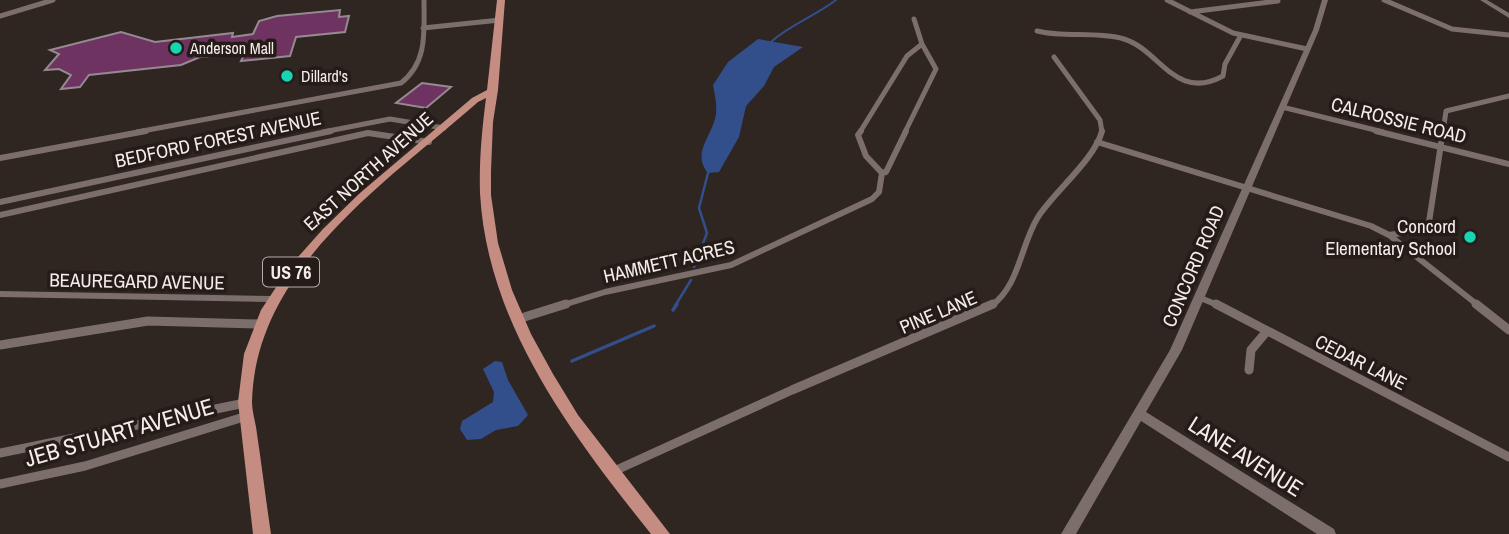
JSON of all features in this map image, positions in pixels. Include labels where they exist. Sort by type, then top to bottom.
[{"type":"main road","points":[[501,0],[486,164],[486,197],[502,274],[518,319],[570,415],[661,534]]},
{"type":"main road","name":"EAST NORTH AVENUE","points":[[262,534],[246,410],[249,361],[260,324],[273,299],[299,261],[329,230],[475,100],[493,90]]},
{"type":"street","points":[[0,16],[54,0]]},
{"type":"street","points":[[0,159],[401,83],[414,76],[421,61],[424,0]]},
{"type":"street","points":[[1167,0],[1189,13],[1241,35],[1307,49]]},
{"type":"street","name":"CONCORD ROAD","points":[[1068,534],[1176,350],[1307,49],[1325,0]]},
{"type":"street","points":[[1384,0],[1452,29],[1509,35]]},
{"type":"street","points":[[1483,0],[1509,16]]},
{"type":"street","points":[[1189,13],[1278,1]]},
{"type":"street","name":"HAMMETT ACRES","points":[[518,319],[604,292],[731,265],[872,199],[879,191],[882,173],[886,172],[936,69],[922,44],[914,19]]},
{"type":"street","points":[[423,28],[500,20]]},
{"type":"street","points":[[1037,32],[1101,35],[1124,40],[1143,49],[1170,75],[1200,82],[1223,76],[1225,64],[1241,35]]},
{"type":"street","points":[[882,173],[866,156],[858,135],[907,56],[922,44]]},
{"type":"street","points":[[1054,57],[1100,120],[1103,128],[1097,142],[1371,226],[1389,236],[1509,330]]},
{"type":"street","points":[[1389,236],[1416,232],[1429,222],[1446,111],[1509,96]]},
{"type":"street","name":"CALROSSIE ROAD","points":[[1282,107],[1509,164]]},
{"type":"street","name":"BEDFORD FOREST AVENUE","points":[[0,202],[358,124],[390,120],[444,128]]},
{"type":"street","name":"BEDFORD FOREST AVENUE","points":[[0,215],[368,134],[429,142]]},
{"type":"street","name":"PINE LANE","points":[[611,472],[792,390],[985,310],[1010,290],[1025,243],[1039,216],[1097,142]]},
{"type":"street","name":"BEAUREGARD AVENUE","points":[[0,294],[273,299]]},
{"type":"street","name":"CEDAR LANE","points":[[1198,297],[1509,457]]},
{"type":"street","name":"BEAUREGARD AVENUE","points":[[0,345],[148,321],[260,324]]},
{"type":"street","points":[[1250,370],[1251,350],[1266,331]]},
{"type":"street","name":"JEB STUART AVENUE","points":[[0,453],[246,410]]},
{"type":"street","name":"JEB STUART AVENUE","points":[[0,484],[85,466],[246,410]]},
{"type":"street","name":"LANE AVENUE","points":[[1140,414],[1329,534]]},
{"type":"water","points":[[758,39],[803,47],[774,67],[764,86],[746,106],[739,137],[719,172],[708,173],[702,153],[716,115],[713,85],[728,62]]},
{"type":"water","points":[[495,361],[502,362],[508,380],[528,415],[518,426],[496,430],[481,439],[467,440],[460,429],[462,421],[493,402],[494,392],[483,369]]},
{"type":"building","name":"Anderson Mall","points":[[340,10],[339,17],[349,16],[345,32],[296,37],[290,56],[241,61],[245,53],[200,57],[181,65],[89,75],[80,87],[61,89],[71,75],[59,69],[45,70],[59,54],[50,50],[121,32],[155,42],[233,33],[232,37],[253,34],[259,21],[277,16]]},
{"type":"building","points":[[422,83],[451,87],[426,108],[396,103]]},
{"type":"waterway","points":[[772,41],[836,0]]},
{"type":"waterway","points":[[694,267],[707,233],[699,208],[708,173]]},
{"type":"waterway","points":[[675,306],[691,280]]},
{"type":"waterway","points":[[673,310],[677,304]]},
{"type":"waterway","points":[[572,361],[654,326]]},
{"type":"place","name":"Anderson Mall","points":[[176,48]]},
{"type":"place","name":"Dillard's","points":[[287,76]]},
{"type":"place","name":"Concord Elementary School","points":[[1470,237]]}]
